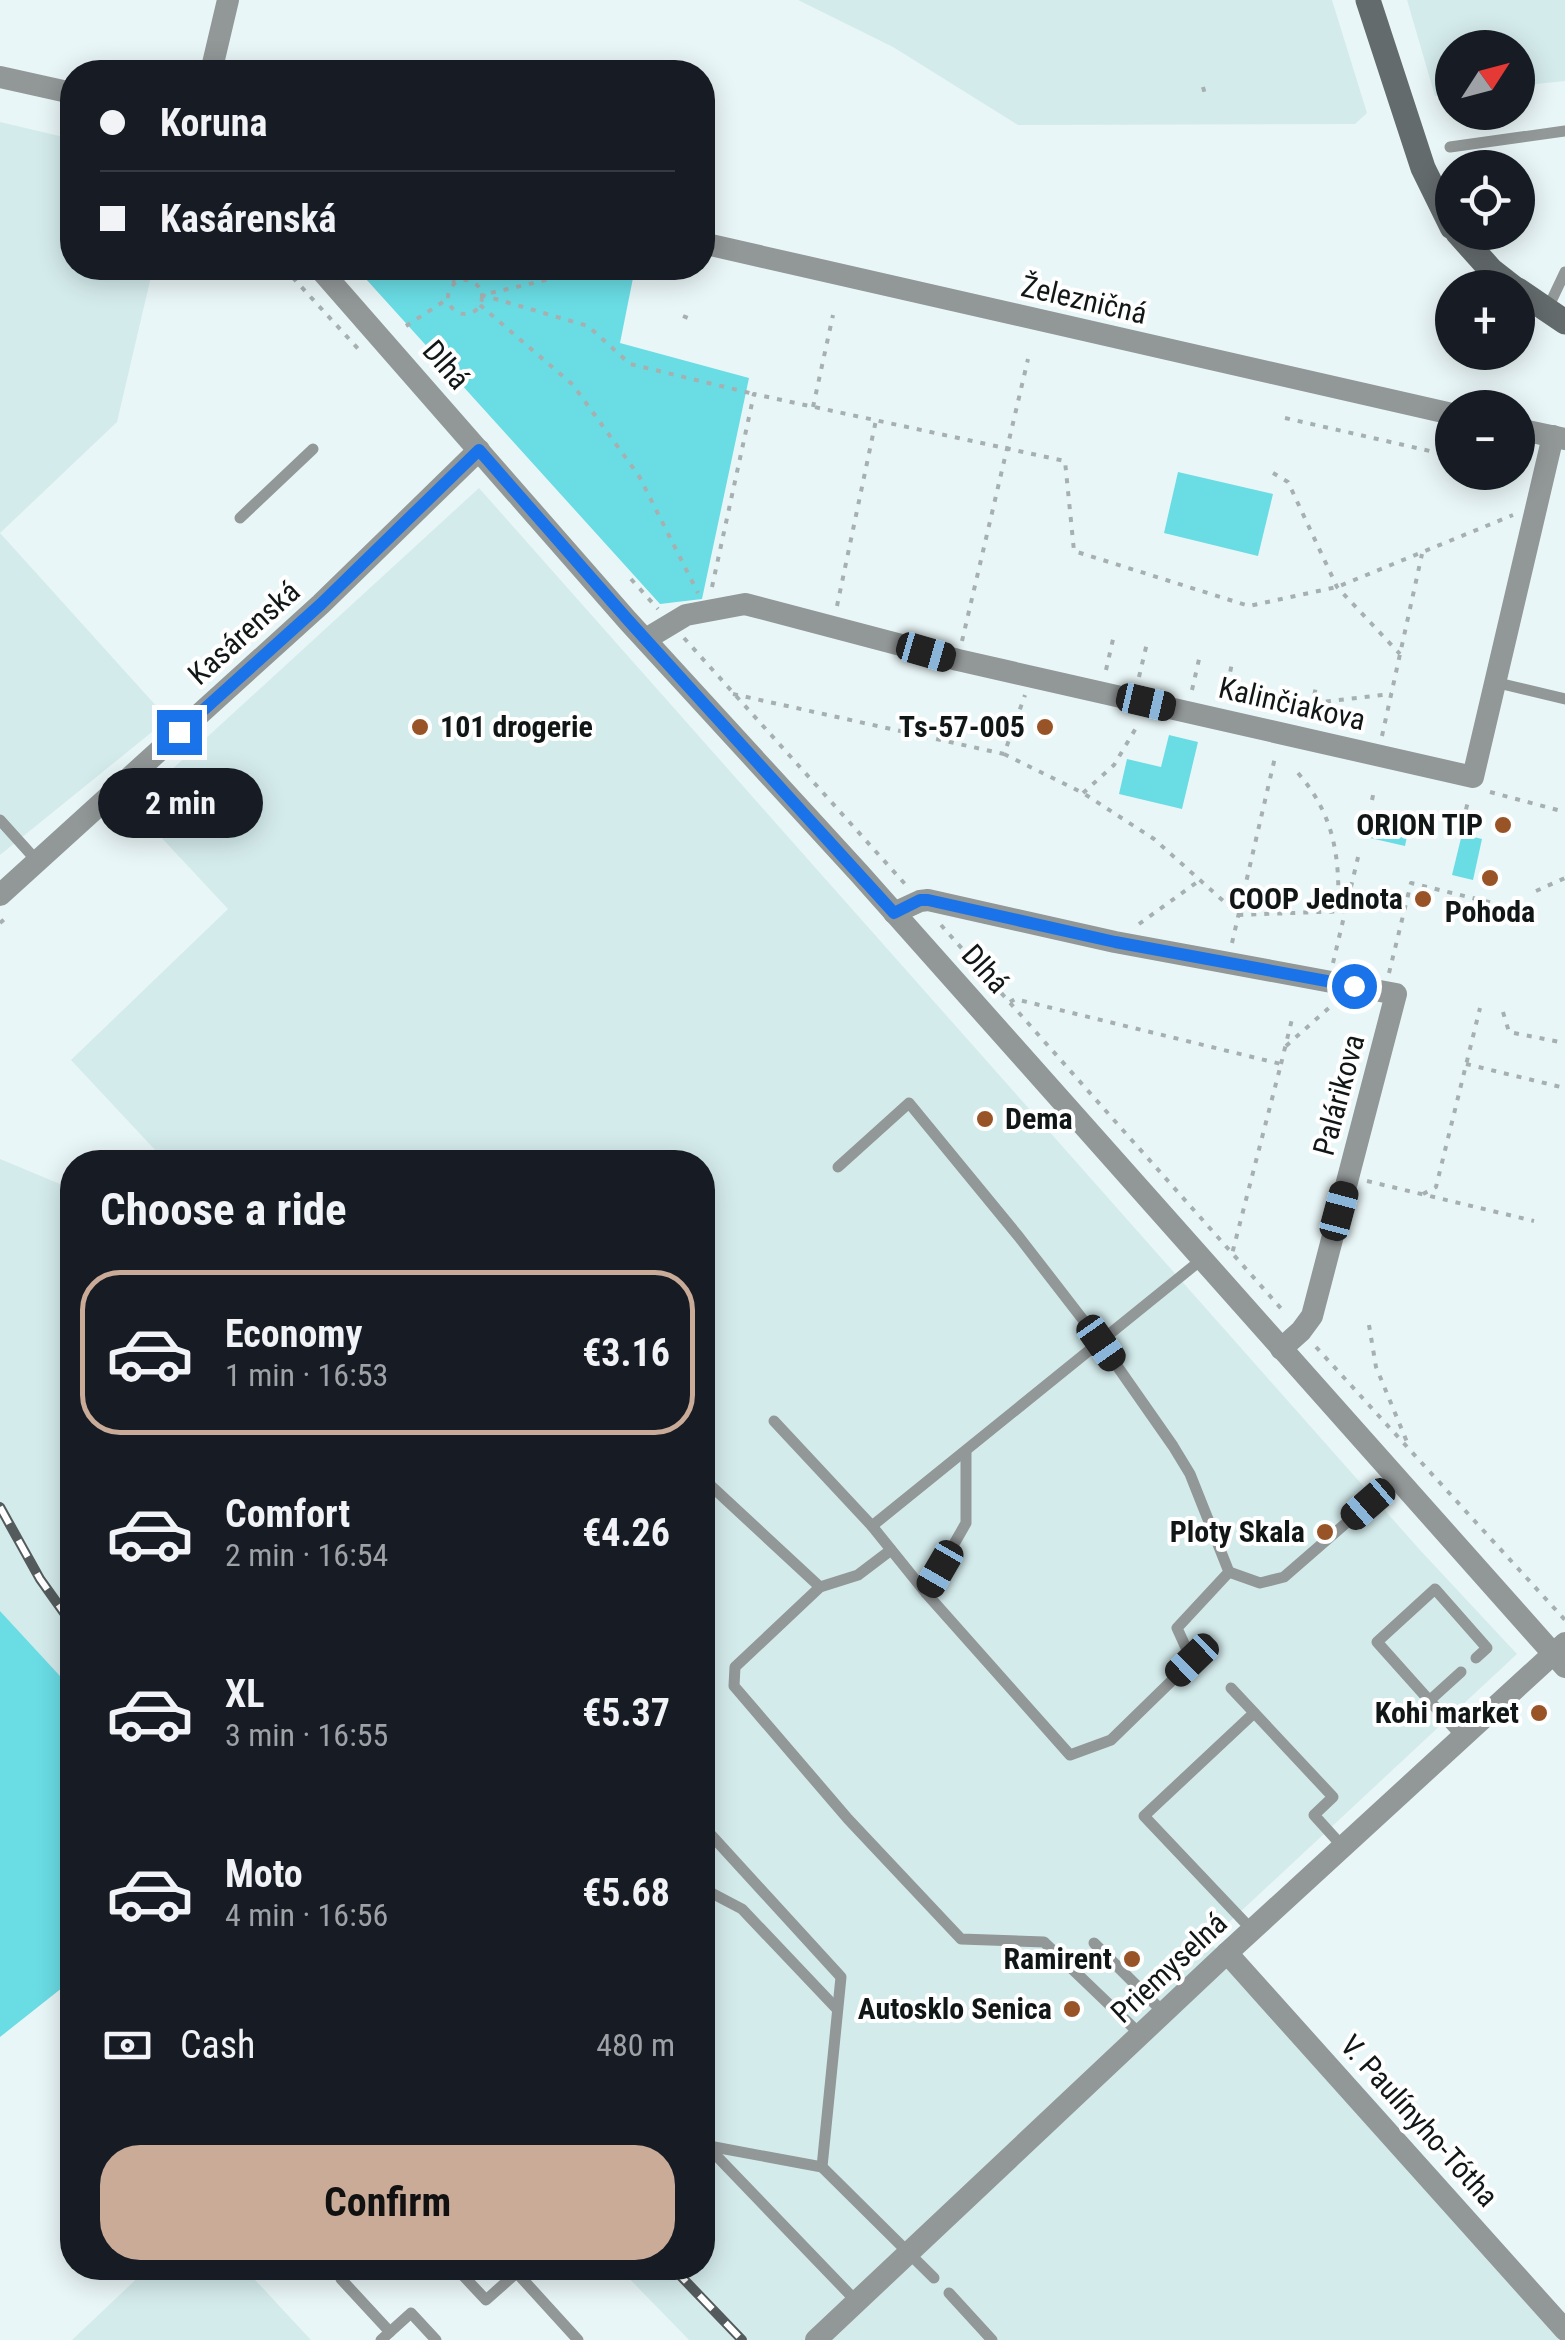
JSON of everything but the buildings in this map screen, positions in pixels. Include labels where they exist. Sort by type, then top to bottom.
[{"type":"main road","points":[[1368,0],[1423,168],[1435,191]]},
{"type":"main road","points":[[1474,250],[1492,270]]},
{"type":"main road","points":[[1535,302],[1556,316]]},
{"type":"street","points":[[214,60],[228,0]]},
{"type":"street","points":[[0,77],[60,90]]},
{"type":"street","name":"Železničná","points":[[715,246],[1435,410]]},
{"type":"street","name":"Dlhá","points":[[330,280],[1201,1260],[1561,1655]]},
{"type":"street","points":[[1472,782],[1537,504],[1559,437]]},
{"type":"street","name":"Kasárenská","points":[[0,895],[321,604],[479,450]]},
{"type":"street","name":"Kalinčiakova","points":[[646,640],[670,622],[744,604],[1031,677],[1141,696],[1472,782]]},
{"type":"street","points":[[894,913],[920,900],[1115,942],[1384,992]]},
{"type":"street","name":"Palárikova","points":[[1280,1348],[1312,1316],[1396,994],[1384,992]]},
{"type":"street","name":"Priemyselná","points":[[816,2340],[1252,1930],[1462,1738],[1561,1655]]},
{"type":"street","name":"V. Paulínyho-Tótha","points":[[1227,1953],[1565,2330]]},
{"type":"lane","points":[[1450,147],[1565,131]]},
{"type":"lane","points":[[1556,316],[1563,280]]},
{"type":"lane","points":[[240,518],[313,449]]},
{"type":"lane","points":[[1494,682],[1565,699]]},
{"type":"lane","points":[[2,828],[37,861]]},
{"type":"lane","points":[[838,1167],[910,1103],[1101,1343],[1190,1474],[1229,1572],[1260,1583],[1284,1577],[1368,1504]]},
{"type":"lane","points":[[872,1526],[1201,1260]]},
{"type":"lane","points":[[774,1420],[872,1526],[1070,1755],[1110,1740],[1192,1660],[1177,1628],[1229,1572]]},
{"type":"lane","points":[[926,1592],[966,1523],[966,1451]]},
{"type":"lane","points":[[715,1490],[820,1587]]},
{"type":"lane","points":[[891,1550],[858,1574],[820,1587],[734,1667],[734,1686],[848,1819],[961,1939],[1044,1942],[1140,2035]]},
{"type":"lane","points":[[1462,1738],[1376,1642],[1435,1589],[1487,1648],[1476,1658]]},
{"type":"lane","points":[[1429,1701],[1461,1672]]},
{"type":"lane","points":[[1231,1688],[1333,1798],[1314,1815],[1343,1847]]},
{"type":"lane","points":[[1252,1930],[1144,1816],[1254,1713]]},
{"type":"lane","points":[[715,1840],[841,1976],[822,2167]]},
{"type":"lane","points":[[715,1895],[742,1909],[836,2008]]},
{"type":"lane","points":[[1094,1943],[1164,2014]]},
{"type":"lane","points":[[715,2145],[822,2167],[934,2278]]},
{"type":"lane","points":[[715,2153],[857,2302]]},
{"type":"lane","points":[[342,2280],[386,2336],[411,2313],[436,2340]]},
{"type":"lane","points":[[467,2280],[486,2300],[508,2280]]},
{"type":"lane","points":[[527,2280],[578,2340]]},
{"type":"lane","points":[[949,2293],[992,2340]]},
{"type":"path","points":[[1203,87],[1206,98]]},
{"type":"path","points":[[453,280],[455,284]]},
{"type":"path","points":[[406,326],[449,298],[455,284],[464,280],[474,282],[482,294],[588,326],[630,364],[1066,461],[1074,551],[1249,606],[1336,587],[1537,504]]},
{"type":"path","points":[[482,294],[544,280]]},
{"type":"path","points":[[449,298],[453,308],[462,313],[472,312],[480,305],[482,294]]},
{"type":"path","points":[[480,305],[574,386],[639,476],[679,549],[706,611]]},
{"type":"path","points":[[813,407],[833,314]]},
{"type":"path","points":[[958,660],[1028,359]]},
{"type":"path","points":[[706,611],[754,394]]},
{"type":"path","points":[[1285,418],[1435,452]]},
{"type":"path","points":[[833,626],[876,420]]},
{"type":"path","points":[[1273,473],[1288,482],[1336,587],[1400,654]]},
{"type":"path","points":[[1378,755],[1422,552]]},
{"type":"path","points":[[631,578],[1301,1331],[1565,1620]]},
{"type":"path","points":[[1104,682],[1114,636]]},
{"type":"path","points":[[1083,793],[1114,765],[1138,727],[1147,643]]},
{"type":"path","points":[[1189,702],[1200,655]]},
{"type":"path","points":[[1222,710],[1232,662]]},
{"type":"path","points":[[1004,754],[1031,677]]},
{"type":"path","points":[[1306,730],[1317,682]]},
{"type":"path","points":[[733,694],[1004,754],[1083,793],[1154,839],[1239,914],[1346,911]]},
{"type":"path","points":[[1312,703],[1391,694]]},
{"type":"path","points":[[1228,963],[1280,732]]},
{"type":"path","points":[[1298,773],[1320,808],[1340,864],[1338,912]]},
{"type":"path","points":[[1464,822],[1472,782],[1565,812]]},
{"type":"path","points":[[1372,800],[1374,791]]},
{"type":"path","points":[[1329,982],[1359,853]]},
{"type":"path","points":[[1536,891],[1565,878]]},
{"type":"path","points":[[1115,942],[1200,880]]},
{"type":"path","points":[[1384,992],[1411,883],[1530,912]]},
{"type":"path","points":[[1286,1046],[1354,986]]},
{"type":"path","points":[[1010,1002],[1015,998],[1281,1064]]},
{"type":"path","points":[[1423,1194],[1436,1187],[1480,1008]]},
{"type":"path","points":[[1504,1012],[1509,1032],[1565,1043]]},
{"type":"path","points":[[1232,1254],[1293,1015]]},
{"type":"path","points":[[1466,1064],[1565,1088]]},
{"type":"path","points":[[1348,1176],[1534,1221]]},
{"type":"path","points":[[1370,1325],[1376,1367],[1408,1442],[1406,1446]]},
{"type":"shaded area","points":[[798,0],[1332,0],[1367,113],[1355,124],[1018,125],[893,47]]},
{"type":"shaded area","points":[[1407,0],[1565,0],[1565,81],[1535,84],[1535,30],[1435,30],[1435,96]]},
{"type":"shaded area","points":[[0,122],[60,136],[60,280],[150,280],[117,422],[0,533]]},
{"type":"shaded area","points":[[367,280],[633,280],[620,343],[749,378],[702,599],[660,604]]},
{"type":"shaded area","points":[[1178,472],[1273,494],[1258,556],[1164,533]]},
{"type":"shaded area","points":[[479,488],[1420,1550],[1517,1654],[1209,1941],[1563,2340],[689,2340],[631,2280],[715,2280],[715,1150],[155,1150],[71,1060],[228,909],[132,806]]},
{"type":"shaded area","points":[[0,533],[168,719],[0,855]]},
{"type":"shaded area","points":[[1169,735],[1198,742],[1182,809],[1119,794],[1127,759],[1161,767]]},
{"type":"shaded area","points":[[1374,819],[1409,827],[1405,846],[1370,838]]},
{"type":"shaded area","points":[[1462,834],[1482,839],[1473,880],[1452,875]]},
{"type":"shaded area","points":[[0,1159],[60,1184],[60,1676],[0,1611]]},
{"type":"shaded area","points":[[0,1611],[60,1676],[60,1990],[0,2037]]},
{"type":"shaded area","points":[[135,2280],[255,2280],[311,2340],[72,2340]]},
{"type":"railway","points":[[0,1507],[60,1607]]},
{"type":"railway","points":[[684,2280],[742,2340]]},
{"type":"place","name":"101 drogerie","points":[[420,727]]},
{"type":"place","name":"Ts-57-005","points":[[1045,727]]},
{"type":"place","name":"ORION TIP","points":[[1503,825]]},
{"type":"place","name":"Pohoda","points":[[1490,878]]},
{"type":"place","name":"COOP Jednota","points":[[1423,899]]},
{"type":"place","name":"Dema","points":[[985,1119]]},
{"type":"place","name":"Ploty Skala","points":[[1325,1532]]},
{"type":"place","name":"Kohi market","points":[[1539,1713]]},
{"type":"place","name":"Ramirent","points":[[1132,1959]]},
{"type":"place","name":"Autosklo Senica","points":[[1072,2009]]},
{"type":"route","points":[[179,732],[321,604],[479,450],[894,913],[928,900],[1115,942],[1354,986]]}]
